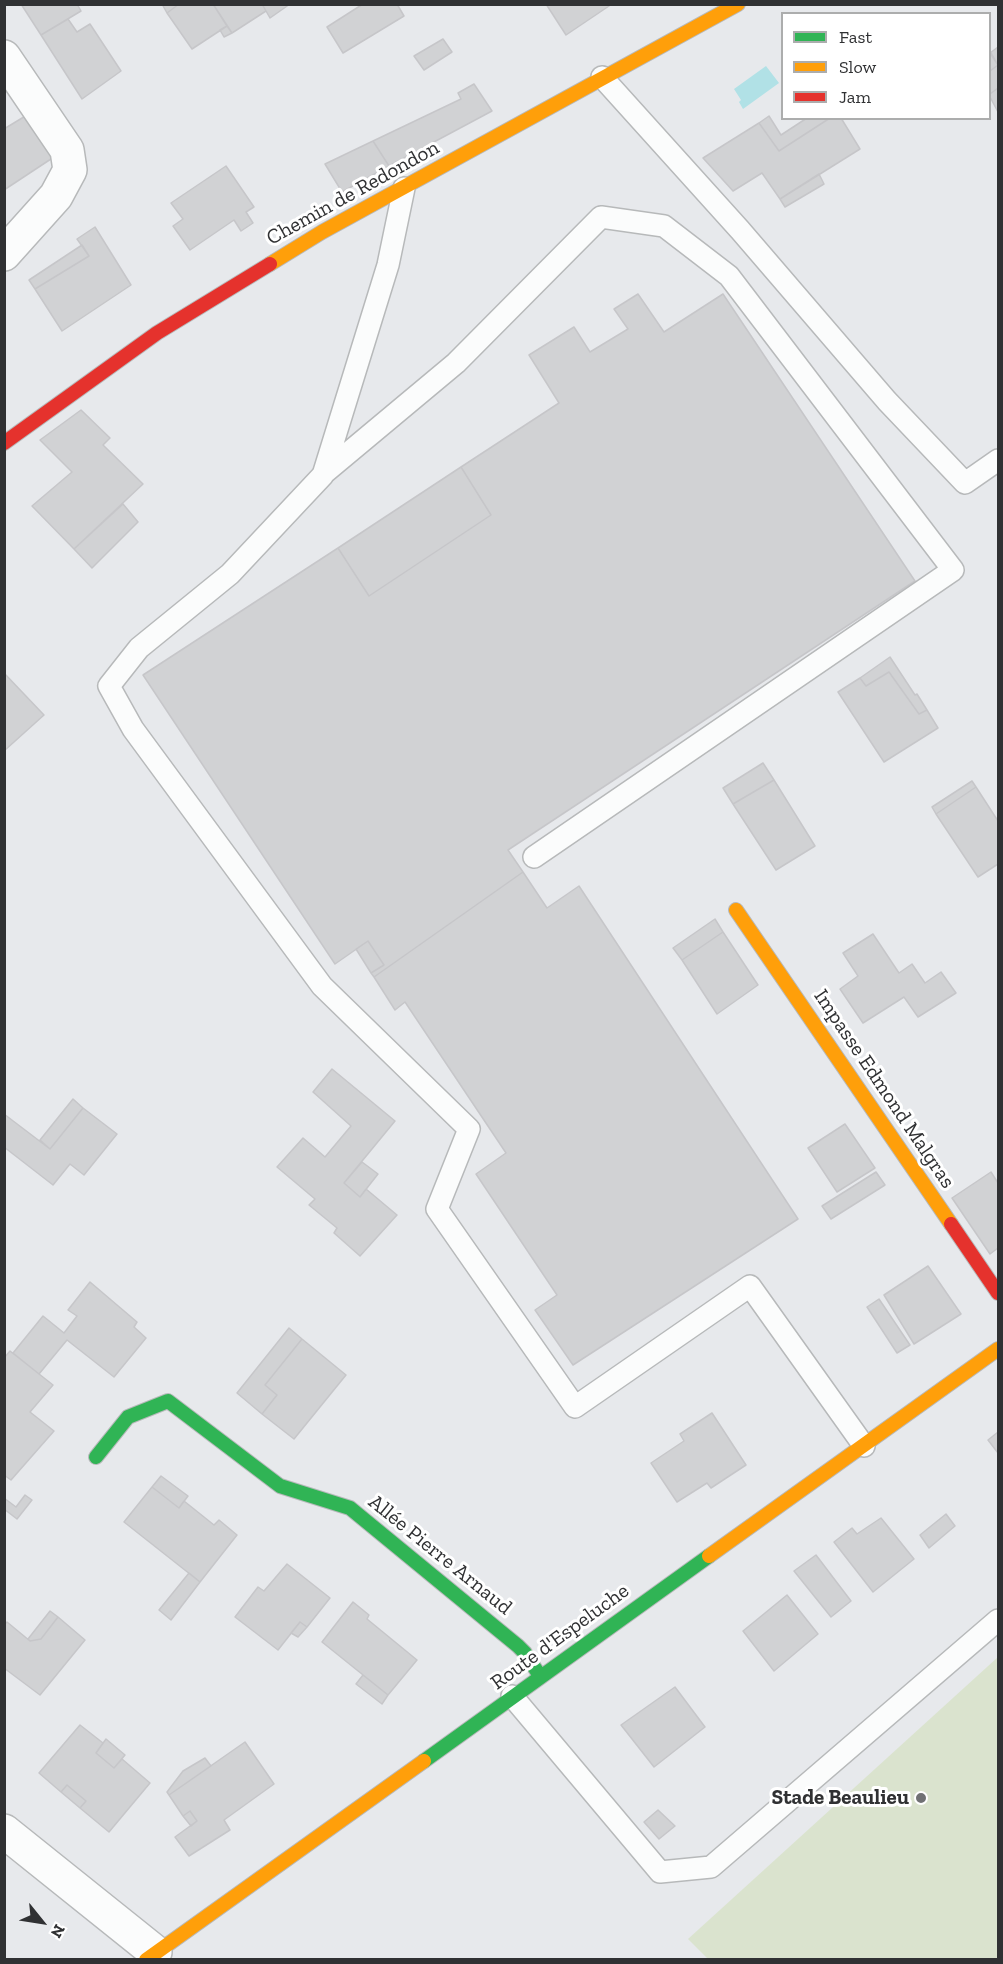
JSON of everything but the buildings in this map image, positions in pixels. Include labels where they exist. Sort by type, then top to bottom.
[{"type":"street","name":"Chemin de Redondon","points":[[4,443],[158,333],[322,232],[724,8]]},
{"type":"street","points":[[4,57],[67,150],[70,170],[56,196],[4,254]]},
{"type":"street","name":"Impasse Edmond Malgras","points":[[736,910],[999,1293]]},
{"type":"street","name":"Route d'Espeluche","points":[[150,1956],[999,1349]]},
{"type":"street","name":"Allée Pierre Arnaud","points":[[96,1457],[128,1417],[168,1401],[280,1486],[350,1508],[518,1646],[540,1676]]},
{"type":"street","points":[[4,1831],[150,1956]]},
{"type":"lane","points":[[602,77],[740,230],[887,401],[965,483],[999,460]]},
{"type":"lane","points":[[323,475],[388,265],[404,188]]},
{"type":"lane","points":[[534,857],[953,570],[729,276],[664,226],[601,217],[456,363],[323,475],[230,574],[139,648],[109,686],[133,729],[322,986],[469,1129],[437,1209],[575,1407],[750,1286],[864,1446]]},
{"type":"lane","points":[[512,1696],[660,1872],[711,1867],[999,1620]]},
{"type":"green space","name":"Stade Beaulieu","points":[[998,1657],[998,1959],[708,1959],[688,1939]]},
{"type":"water","points":[[766,66],[779,83],[743,109],[739,102],[741,100],[734,89]]},
{"type":"traffic: fast","points":[[96,1457],[128,1417],[168,1401],[280,1486],[350,1508],[518,1646],[540,1676]]},
{"type":"traffic: fast","points":[[424,1761],[709,1556]]},
{"type":"traffic: slow","points":[[270,264],[322,232],[738,4]]},
{"type":"traffic: slow","points":[[736,910],[951,1224]]},
{"type":"traffic: slow","points":[[709,1556],[998,1349]]},
{"type":"traffic: slow","points":[[146,1960],[424,1761]]},
{"type":"traffic: jam","points":[[4,443],[157,333],[270,264]]},
{"type":"traffic: jam","points":[[951,1224],[998,1293]]},
{"type":"place","name":"Stade Beaulieu","points":[[921,1798]]}]
